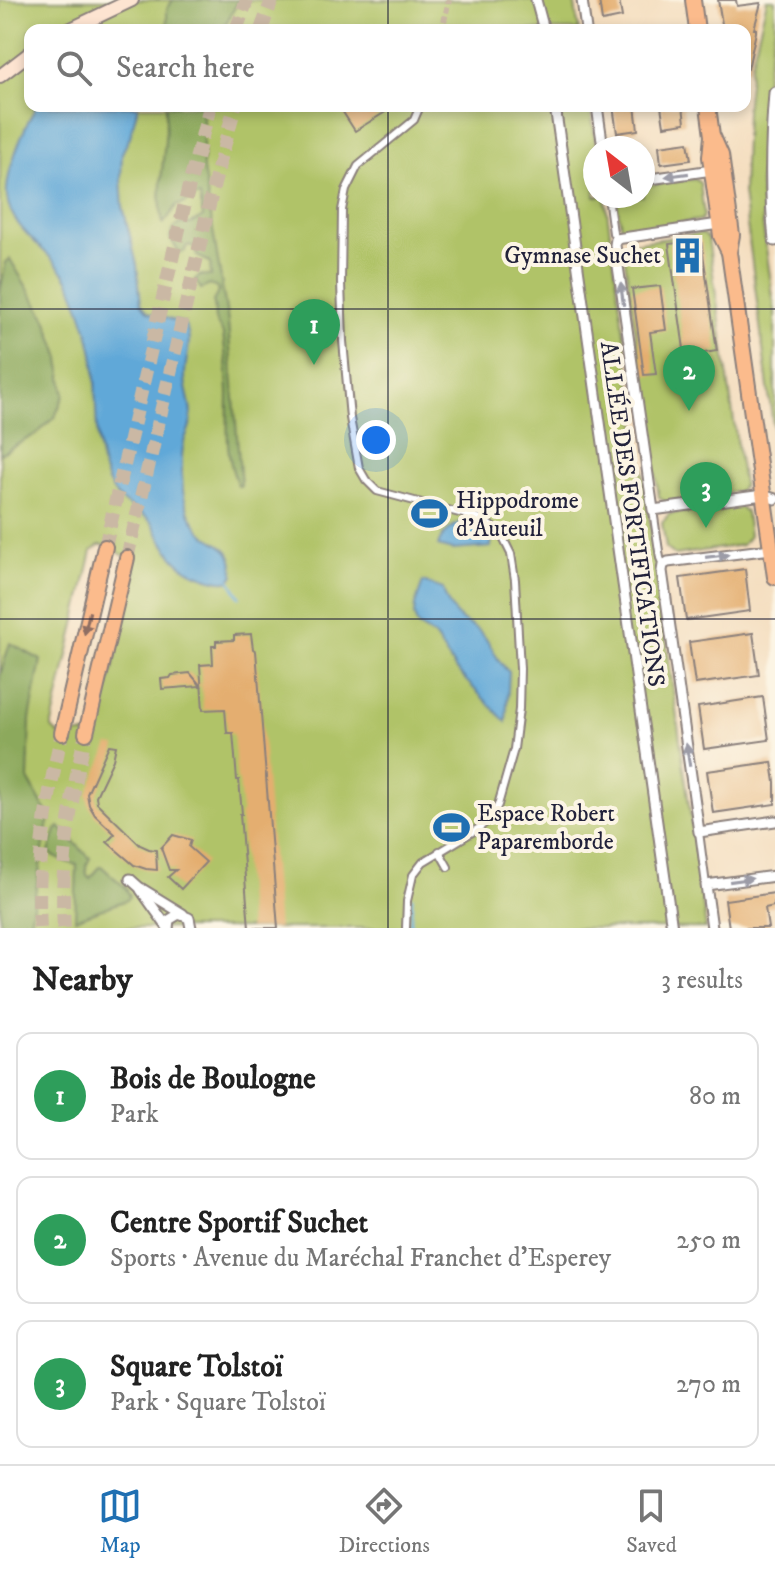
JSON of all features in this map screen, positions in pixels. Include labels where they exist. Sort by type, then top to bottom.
[{"type":"main road","points":[[82,24],[132,0]]},
{"type":"main road","points":[[693,0],[696,24]]},
{"type":"main road","points":[[0,76],[24,58]]},
{"type":"main road","points":[[709,112],[712,136],[710,157],[719,224],[729,252],[769,497],[775,577]]},
{"type":"main road","points":[[712,136],[723,168],[732,235],[729,252]]},
{"type":"main road","points":[[62,733],[105,547]]},
{"type":"main road","points":[[86,733],[127,558]]},
{"type":"street","points":[[536,0],[542,24]]},
{"type":"street","points":[[582,0],[585,24]]},
{"type":"street","points":[[775,93],[772,127],[775,240]]},
{"type":"street","points":[[406,928],[407,901],[413,875],[423,862],[479,828],[492,817],[498,805],[514,749],[520,669],[515,580],[511,554],[504,540],[482,519],[377,491],[359,468],[356,455],[343,341],[342,210],[346,190],[358,166],[414,120],[417,112]]},
{"type":"street","name":"ALLÉE DES FORTIFICATIONS","points":[[556,112],[672,928]]},
{"type":"street","points":[[598,112],[601,136]]},
{"type":"street","points":[[655,178],[712,170]]},
{"type":"street","points":[[610,208],[663,565],[712,928]]},
{"type":"street","points":[[616,239],[719,224]]},
{"type":"street","points":[[653,510],[769,497]]},
{"type":"street","points":[[663,565],[771,549]]},
{"type":"street","points":[[699,832],[775,821]]},
{"type":"street","points":[[439,851],[448,867]]},
{"type":"street","points":[[706,885],[775,876]]},
{"type":"street","points":[[130,879],[183,914],[192,926]]},
{"type":"street","points":[[139,887],[168,928]]},
{"type":"street","points":[[168,928],[171,917],[183,914]]},
{"type":"green space","name":"Hippodrome d'Auteuil","points":[[0,0],[574,0],[578,24],[24,24],[24,112],[591,112],[595,136],[583,136],[583,208],[607,208],[706,928],[0,928]],"holes":[[[103,545],[129,559],[135,575],[99,727],[90,734],[58,734],[52,724],[92,551]]]},
{"type":"green space","points":[[173,0],[239,0],[225,24],[167,24],[167,9]]},
{"type":"green space","points":[[767,0],[775,0],[775,28],[761,121],[760,183],[775,312],[775,442],[743,193],[746,112],[751,112],[751,65]]},
{"type":"green space","points":[[166,112],[203,112],[203,169],[228,322],[241,486],[238,486],[229,451],[225,349],[213,301],[219,291],[210,285],[201,289],[195,280],[201,275],[211,276],[210,262],[197,256],[194,247],[189,245],[185,251],[179,252],[170,238],[177,225],[191,224],[203,217],[200,196],[177,205],[163,224],[160,192]]},
{"type":"green space","points":[[695,179],[700,183],[704,215],[701,220],[625,231],[621,228],[618,208],[655,208],[655,184]]},
{"type":"green space","points":[[702,233],[708,238],[743,485],[739,491],[665,502],[659,497],[624,254],[628,254],[633,243]]},
{"type":"green space","points":[[10,259],[46,319],[60,358],[64,395],[55,417],[38,433],[0,454],[0,292],[6,262]]},
{"type":"green space","points":[[737,505],[746,512],[749,536],[742,545],[675,555],[666,548],[662,523],[669,514]]},
{"type":"green space","points":[[10,643],[41,660],[30,719],[28,779],[49,817],[29,928],[0,928],[0,675]]},
{"type":"green space","points":[[59,827],[90,858],[86,866],[87,875],[90,878],[101,866],[126,888],[130,896],[127,900],[75,919],[77,865],[49,852]]},
{"type":"water","points":[[34,112],[136,112],[122,153],[121,178],[123,207],[137,265],[141,303],[148,312],[184,324],[189,336],[185,377],[191,419],[182,454],[183,491],[188,511],[196,525],[229,553],[234,573],[229,580],[210,579],[180,564],[146,517],[117,496],[106,476],[98,442],[93,354],[82,313],[67,277],[17,222],[7,197],[16,150]]},
{"type":"water","points":[[466,520],[492,533],[491,547],[452,550],[438,546],[449,530]]},
{"type":"water","points":[[423,582],[443,589],[455,614],[481,633],[509,672],[506,722],[456,670],[434,636],[418,626],[414,616],[415,605]]},
{"type":"building","points":[[599,0],[619,0],[622,17],[602,21]]},
{"type":"building","points":[[718,0],[736,0],[737,6],[761,3],[751,55],[751,24],[722,24]]},
{"type":"building","points":[[343,112],[385,112],[355,131]]},
{"type":"building","points":[[614,112],[636,112],[638,130],[617,133]]},
{"type":"building","points":[[662,112],[684,112],[685,123],[664,126]]},
{"type":"building","points":[[688,142],[691,160],[661,164],[659,146]]},
{"type":"building","points":[[701,240],[717,351],[685,356],[669,244]]},
{"type":"building","points":[[660,286],[666,330],[650,332],[656,374],[644,375],[632,289]]},
{"type":"building","points":[[745,569],[750,611],[686,620],[680,578]]},
{"type":"building","points":[[753,633],[759,675],[695,684],[689,642]]},
{"type":"building","points":[[251,634],[256,651],[278,928],[249,928],[233,733],[227,733],[225,709],[203,710],[200,665],[213,664],[212,646],[216,646],[216,641],[234,640],[234,635]]},
{"type":"building","points":[[190,673],[201,686],[162,689],[161,679]]},
{"type":"building","points":[[763,697],[769,740],[704,749],[698,707]]},
{"type":"building","points":[[109,745],[116,746],[113,760],[96,796],[97,803],[140,845],[156,850],[157,870],[134,865],[107,842],[115,834],[89,805],[87,794]]},
{"type":"building","points":[[772,762],[775,804],[713,813],[707,771]]},
{"type":"building","points":[[173,835],[191,840],[189,847],[206,862],[181,889],[168,877],[176,870],[169,870],[161,848]]},
{"type":"building","points":[[775,893],[774,906],[765,908],[768,928],[729,928],[725,900]]},
{"type":"waterway","points":[[230,580],[240,597]]},
{"type":"waterway","points":[[410,928],[412,898]]},
{"type":"tunnel","points":[[238,24],[247,0]]},
{"type":"tunnel","points":[[263,24],[272,0]]},
{"type":"tunnel","points":[[443,24],[449,0]]},
{"type":"tunnel","points":[[105,547],[208,112]]},
{"type":"tunnel","points":[[127,558],[233,112]]},
{"type":"tunnel","points":[[40,928],[44,830],[62,733]]},
{"type":"tunnel","points":[[64,928],[68,830],[86,733]]},
{"type":"place","name":"Gymnase Suchet","points":[[687,255]]},
{"type":"place","name":"Bois de Boulogne","points":[[314,365]]},
{"type":"place","name":"Centre Sportif Suchet","points":[[689,411]]},
{"type":"place","name":"Hippodrome d'Auteuil","points":[[430,514]]},
{"type":"place","name":"Square Tolstoï","points":[[706,528]]},
{"type":"place","name":"Espace Robert Paparemborde","points":[[451,827]]}]
